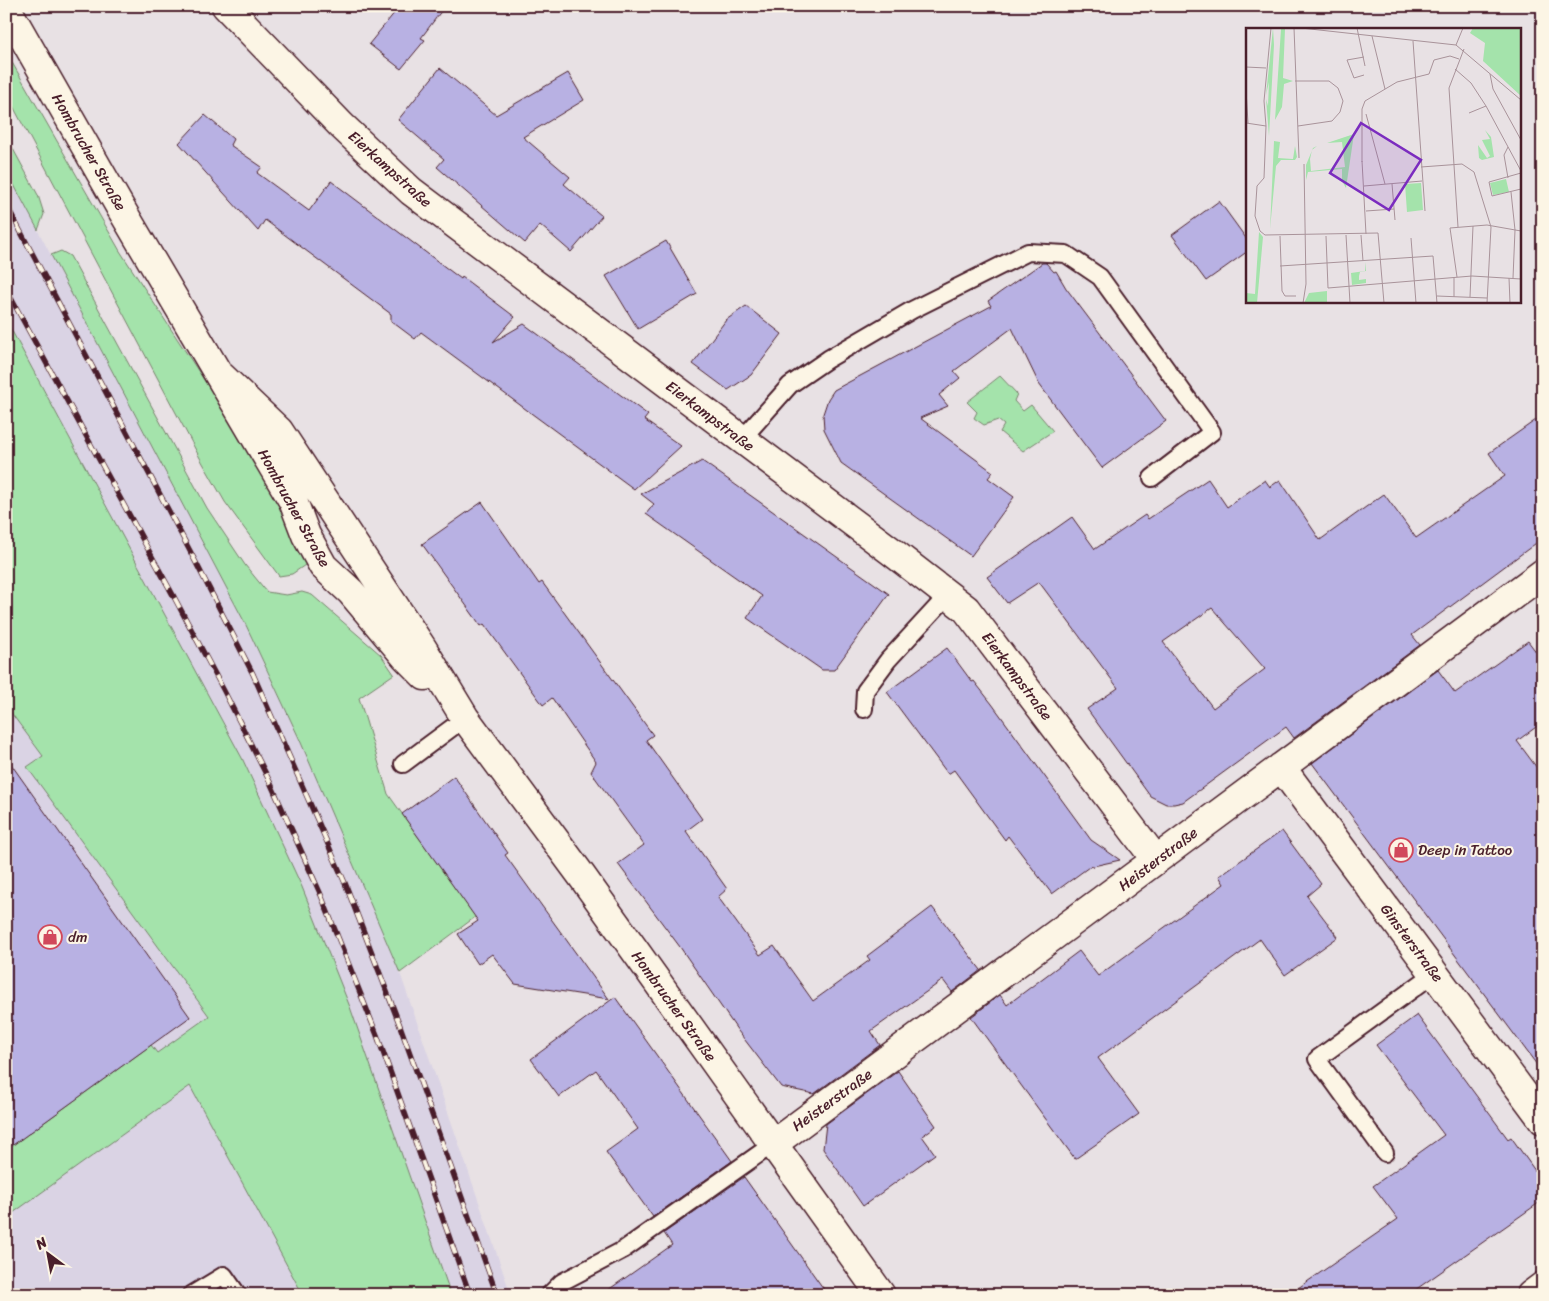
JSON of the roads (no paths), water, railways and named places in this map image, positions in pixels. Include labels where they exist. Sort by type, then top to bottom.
[{"type":"street","name":"Eierkampstraße","points":[[226,6],[342,126],[411,191],[966,609],[1156,860]]},
{"type":"street","name":"Hombrucher Straße","points":[[6,7],[120,208],[293,501],[306,534],[323,566],[351,592],[406,656],[466,718]]},
{"type":"street","name":"Hombrucher Straße","points":[[220,375],[279,431],[423,649],[466,718],[882,1295]]},
{"type":"street","name":"Heisterstraße","points":[[773,1144],[1312,743],[1543,574]]},
{"type":"street","name":"Ginsterstraße","points":[[1281,767],[1543,1120]]},
{"type":"street","points":[[1531,1295],[1543,1286]]},
{"type":"lane","points":[[742,439],[790,385],[828,359],[912,310],[1028,252],[1066,254],[1100,277],[1212,432],[1152,478]]},
{"type":"lane","points":[[864,709],[865,691],[888,660],[948,595]]},
{"type":"lane","points":[[403,764],[466,718]]},
{"type":"lane","points":[[1385,1153],[1317,1059],[1435,973]]},
{"type":"lane","points":[[549,1295],[562,1282],[622,1250],[773,1144]]},
{"type":"lane","points":[[191,1295],[224,1275],[238,1295]]},
{"type":"railway","points":[[6,204],[253,674],[345,883],[399,1023],[497,1295]]},
{"type":"railway","points":[[6,289],[173,595],[271,784],[321,895],[377,1035],[470,1295]]},
{"type":"place","name":"Deep in Tattoo","points":[[1401,850]]},
{"type":"place","name":"dm","points":[[50,937]]}]
